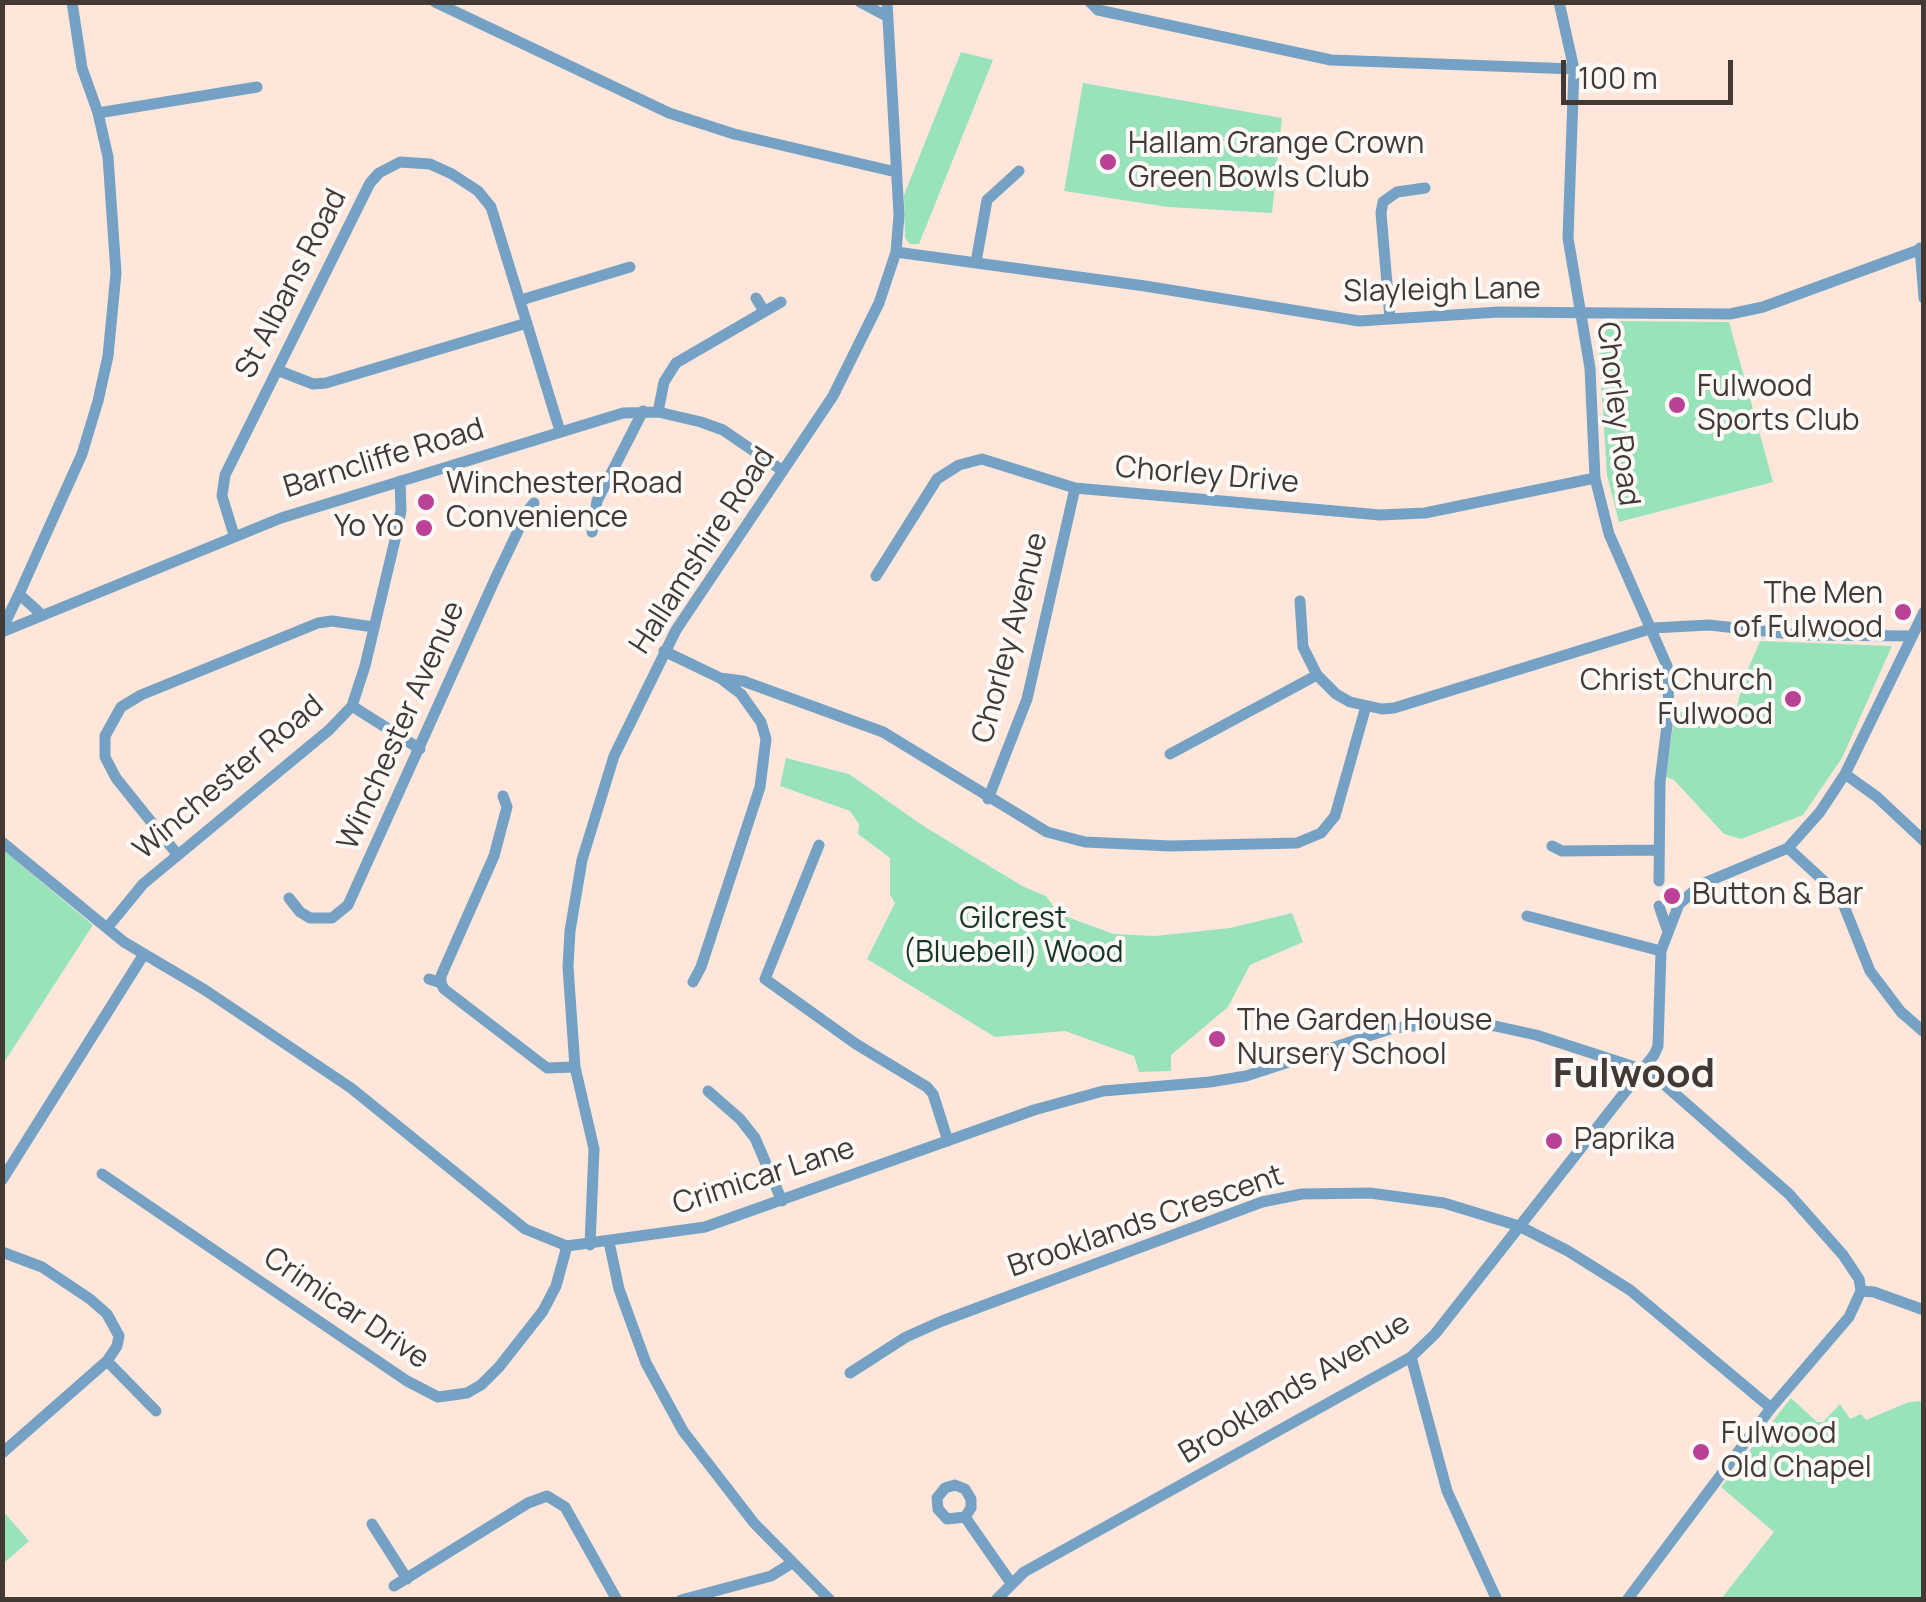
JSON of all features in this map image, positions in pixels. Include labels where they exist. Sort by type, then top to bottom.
[{"type":"street","points":[[2,630],[82,454],[108,356],[116,238],[108,157],[82,68],[72,2]]},
{"type":"street","points":[[435,2],[670,113],[734,134],[896,172]]},
{"type":"street","points":[[860,2],[888,16]]},
{"type":"street","name":"Hallamshire Road","points":[[590,1245],[594,1150],[575,1067],[568,967],[582,860],[614,756],[664,651],[834,396],[879,303],[896,252],[899,215],[888,2]]},
{"type":"street","points":[[1090,2],[1098,10],[1331,60],[1574,69]]},
{"type":"street","name":"Chorley Road","points":[[1559,2],[1574,69],[1568,219],[1590,368],[1594,478],[1609,534],[1667,666],[1659,881]]},
{"type":"street","points":[[98,113],[257,87]]},
{"type":"street","name":"St Albans Road","points":[[234,534],[222,486],[370,184],[378,173],[400,162],[430,164],[452,174],[491,207],[560,431]]},
{"type":"street","points":[[976,262],[986,200],[1019,171]]},
{"type":"street","points":[[1390,319],[1383,202],[1397,192],[1425,188]]},
{"type":"street","points":[[1921,248],[1924,298]]},
{"type":"street","name":"Slayleigh Lane","points":[[896,252],[1341,320],[1499,312],[1730,314],[1762,307],[1921,248]]},
{"type":"street","points":[[520,300],[630,268]]},
{"type":"street","points":[[756,298],[764,311]]},
{"type":"street","points":[[658,412],[664,382],[676,363],[781,302]]},
{"type":"street","points":[[276,370],[313,384],[326,383],[527,323]]},
{"type":"street","points":[[592,532],[597,501],[643,411]]},
{"type":"street","name":"Barncliffe Road","points":[[2,630],[234,534],[623,413],[658,412],[723,430],[783,471]]},
{"type":"street","name":"Chorley Drive","points":[[876,576],[928,489],[959,464],[982,459],[1074,488],[1402,515],[1594,478]]},
{"type":"street","name":"Winchester Road","points":[[106,928],[143,884],[329,730],[352,706],[401,510],[400,481]]},
{"type":"street","name":"Chorley Avenue","points":[[988,799],[1027,698],[1074,488]]},
{"type":"street","name":"Winchester Avenue","points":[[289,898],[310,918],[332,918],[348,905],[504,560],[534,503]]},
{"type":"street","points":[[19,594],[42,615]]},
{"type":"street","points":[[1300,601],[1302,647],[1316,675],[1336,694],[1366,706],[1394,708],[1652,628],[1709,625],[1801,634],[1911,636]]},
{"type":"street","points":[[1644,1070],[1658,1046],[1661,951],[1680,904],[1702,884],[1788,848],[1820,812],[1845,774],[1924,612]]},
{"type":"street","points":[[177,854],[116,778],[105,757],[106,736],[121,707],[141,695],[318,623],[332,620],[374,628]]},
{"type":"street","points":[[664,651],[720,678],[741,694],[761,722],[766,738],[760,786],[693,982]]},
{"type":"street","points":[[1170,754],[1316,675]]},
{"type":"street","points":[[720,678],[732,677],[883,732],[1046,832],[1085,842],[1171,846],[1297,844],[1321,834],[1335,816],[1366,706]]},
{"type":"street","points":[[741,694],[756,686]]},
{"type":"street","points":[[352,706],[420,749]]},
{"type":"street","points":[[1845,774],[1877,796],[1924,841]]},
{"type":"street","points":[[503,796],[507,807],[494,856],[441,976],[435,981],[547,1068],[575,1067]]},
{"type":"street","name":"Crimicar Lane","points":[[2,842],[106,928],[338,1079],[525,1229],[567,1246],[706,1227],[1034,1110],[1103,1091],[1200,1084],[1246,1076],[1376,1033],[1422,1023],[1494,1026],[1536,1035],[1644,1070],[1670,1088],[1789,1194],[1843,1255],[1861,1291]]},
{"type":"street","points":[[819,844],[765,979],[856,1044],[927,1087],[948,1141]]},
{"type":"street","points":[[1552,846],[1562,850],[1659,850]]},
{"type":"street","points":[[1788,848],[1840,896],[1870,971],[1901,1012],[1924,1032]]},
{"type":"street","points":[[1659,906],[1668,930]]},
{"type":"street","points":[[1528,916],[1661,951]]},
{"type":"street","points":[[2,1180],[144,954]]},
{"type":"street","name":"Brooklands Avenue","points":[[996,1600],[1011,1583],[1041,1563],[1411,1357],[1435,1334],[1644,1070]]},
{"type":"street","points":[[708,1091],[755,1138],[782,1201]]},
{"type":"street","name":"Crimicar Drive","points":[[102,1174],[407,1381],[438,1397],[467,1393],[498,1367],[542,1311],[556,1286],[567,1246]]},
{"type":"street","name":"Brooklands Crescent","points":[[850,1373],[906,1337],[942,1320],[1262,1202],[1302,1194],[1370,1193],[1444,1203],[1519,1226],[1600,1269],[1771,1408]]},
{"type":"street","points":[[608,1242],[632,1326],[683,1431],[720,1482],[830,1600]]},
{"type":"street","points":[[2,1252],[42,1267],[107,1314],[119,1336],[107,1361],[2,1453]]},
{"type":"street","points":[[1627,1600],[1771,1408],[1850,1317],[1861,1291],[1924,1310]]},
{"type":"street","points":[[1411,1357],[1446,1491],[1497,1600]]},
{"type":"street","points":[[107,1361],[156,1410]]},
{"type":"street","points":[[394,1586],[537,1498],[547,1496],[565,1507],[618,1600]]},
{"type":"street","points":[[965,1517],[1011,1583]]},
{"type":"street","points":[[372,1524],[407,1578]]},
{"type":"street","points":[[681,1600],[771,1576],[792,1563]]},
{"type":"green space","points":[[961,52],[993,60],[919,244],[910,244],[905,238],[904,195]]},
{"type":"green space","points":[[1083,83],[1282,118],[1272,213],[1168,207],[1064,191]]},
{"type":"green space","name":"Fulwood Sports Club","points":[[1613,321],[1729,322],[1773,482],[1619,522],[1607,475],[1598,334]]},
{"type":"green space","points":[[1760,641],[1892,646],[1842,758],[1803,815],[1741,839],[1724,834],[1674,780],[1666,777],[1675,711],[1734,717]]},
{"type":"green space","name":"Gilcrest (Bluebell) Wood","points":[[786,758],[849,774],[925,827],[1024,887],[1046,896],[1059,914],[1114,934],[1155,936],[1230,928],[1292,913],[1303,942],[1250,965],[1228,1007],[1171,1055],[1171,1071],[1139,1072],[1134,1056],[1065,1031],[995,1037],[867,959],[895,903],[890,895],[890,858],[858,834],[859,824],[850,811],[780,786]]},
{"type":"green space","points":[[3,850],[93,925],[3,1064]]},
{"type":"green space","points":[[1791,1398],[1817,1422],[1823,1422],[1840,1404],[1850,1419],[1861,1414],[1866,1420],[1909,1402],[1923,1401],[1923,1599],[1721,1599],[1774,1532],[1721,1487]]},
{"type":"green space","points":[[2,1510],[29,1541],[5,1562],[3,1558]]},
{"type":"place","name":"Hallam Grange Crown Green Bowls Club","points":[[1108,162]]},
{"type":"place","name":"Fulwood Sports Club","points":[[1677,405]]},
{"type":"place","name":"Winchester Road Convenience","points":[[426,502]]},
{"type":"place","name":"Yo Yo","points":[[424,528]]},
{"type":"place","name":"The Men of Fulwood","points":[[1903,612]]},
{"type":"place","name":"Christ Church Fulwood","points":[[1793,699]]},
{"type":"place","name":"Button & Bar","points":[[1672,896]]},
{"type":"place","name":"The Garden House Nursery School","points":[[1217,1039]]},
{"type":"place","name":"Paprika","points":[[1554,1141]]},
{"type":"place","name":"Fulwood Old Chapel","points":[[1701,1452]]},
{"type":"district","name":"Fulwood","points":[[1634,1076]]}]
